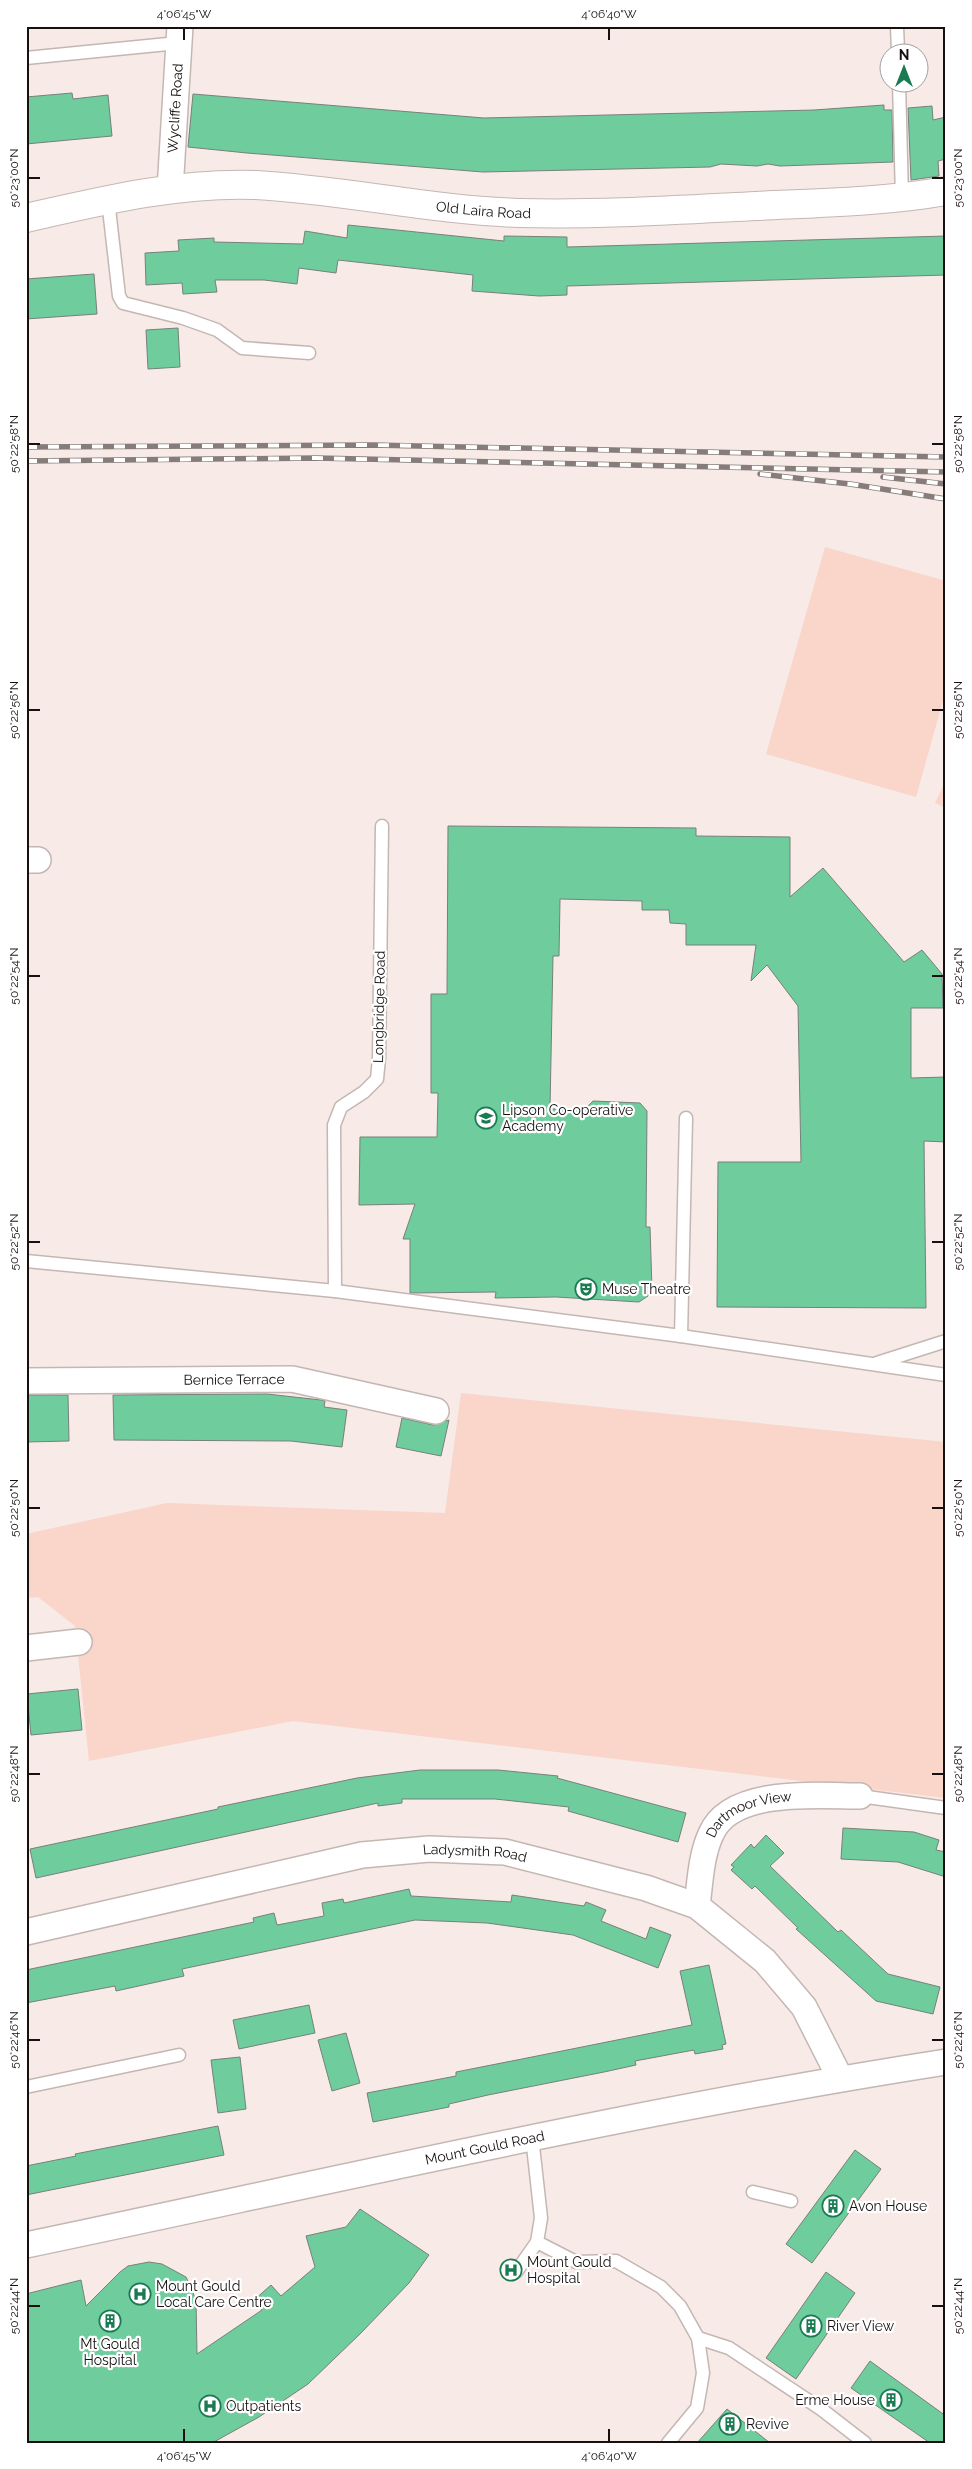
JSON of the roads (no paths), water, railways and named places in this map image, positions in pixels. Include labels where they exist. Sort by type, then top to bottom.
[{"type":"main road","name":"Old Laira Road","points":[[26,218],[108,200],[170,190],[255,185],[434,206],[519,213],[671,210],[902,198],[946,191]]},
{"type":"street","name":"Wycliffe Road","points":[[170,190],[179,34]]},
{"type":"street","name":"Bernice Terrace","points":[[26,1381],[292,1379],[436,1411]]},
{"type":"street","points":[[26,1648],[79,1642]]},
{"type":"street","name":"Dartmoor View","points":[[697,1906],[703,1862],[711,1832],[727,1815],[748,1802],[788,1795],[860,1796]]},
{"type":"street","name":"Ladysmith Road","points":[[26,1932],[362,1855],[429,1849],[505,1852],[646,1888],[697,1906],[765,1961],[804,2007],[840,2078]]},
{"type":"street","name":"Mount Gould Road","points":[[26,2245],[532,2137],[840,2078],[946,2062]]},
{"type":"lane","points":[[897,26],[898,42]]},
{"type":"lane","points":[[26,58],[179,34]]},
{"type":"lane","points":[[899,92],[902,198]]},
{"type":"lane","points":[[108,200],[119,296],[123,303],[217,330],[242,348],[309,352]]},
{"type":"lane","name":"Longbridge Road","points":[[335,1290],[334,1125],[341,1107],[364,1092],[377,1079],[380,1058],[382,826]]},
{"type":"lane","points":[[681,1336],[686,1118]]},
{"type":"lane","points":[[26,1261],[335,1290],[681,1336],[946,1375]]},
{"type":"lane","points":[[875,1364],[946,1341]]},
{"type":"lane","points":[[860,1796],[946,1808]]},
{"type":"lane","points":[[26,2087],[179,2055]]},
{"type":"lane","points":[[516,2272],[537,2242],[540,2218],[532,2137]]},
{"type":"lane","points":[[753,2192],[791,2201]]},
{"type":"lane","points":[[537,2242],[576,2262],[616,2261],[661,2287],[680,2306],[698,2338],[703,2373],[697,2408],[668,2443]]},
{"type":"lane","points":[[698,2338],[728,2348],[821,2408],[865,2443]]},
{"type":"railway","points":[[26,447],[372,445],[946,457]]},
{"type":"railway","points":[[26,461],[316,458],[946,472]]},
{"type":"railway","points":[[760,474],[850,484],[946,499]]},
{"type":"railway","points":[[883,477],[946,484]]},
{"type":"place","name":"Lipson Co-operative Academy","points":[[486,1118]]},
{"type":"place","name":"Muse Theatre","points":[[586,1289]]},
{"type":"place","name":"Avon House","points":[[833,2206]]},
{"type":"place","name":"Mount Gould Hospital","points":[[511,2270]]},
{"type":"place","name":"Mount Gould Local Care Centre","points":[[140,2294]]},
{"type":"place","name":"Mt Gould Hospital","points":[[110,2321]]},
{"type":"place","name":"River View","points":[[811,2326]]},
{"type":"place","name":"Erme House","points":[[891,2400]]},
{"type":"place","name":"Outpatients","points":[[210,2406]]},
{"type":"place","name":"Revive","points":[[730,2424]]}]
